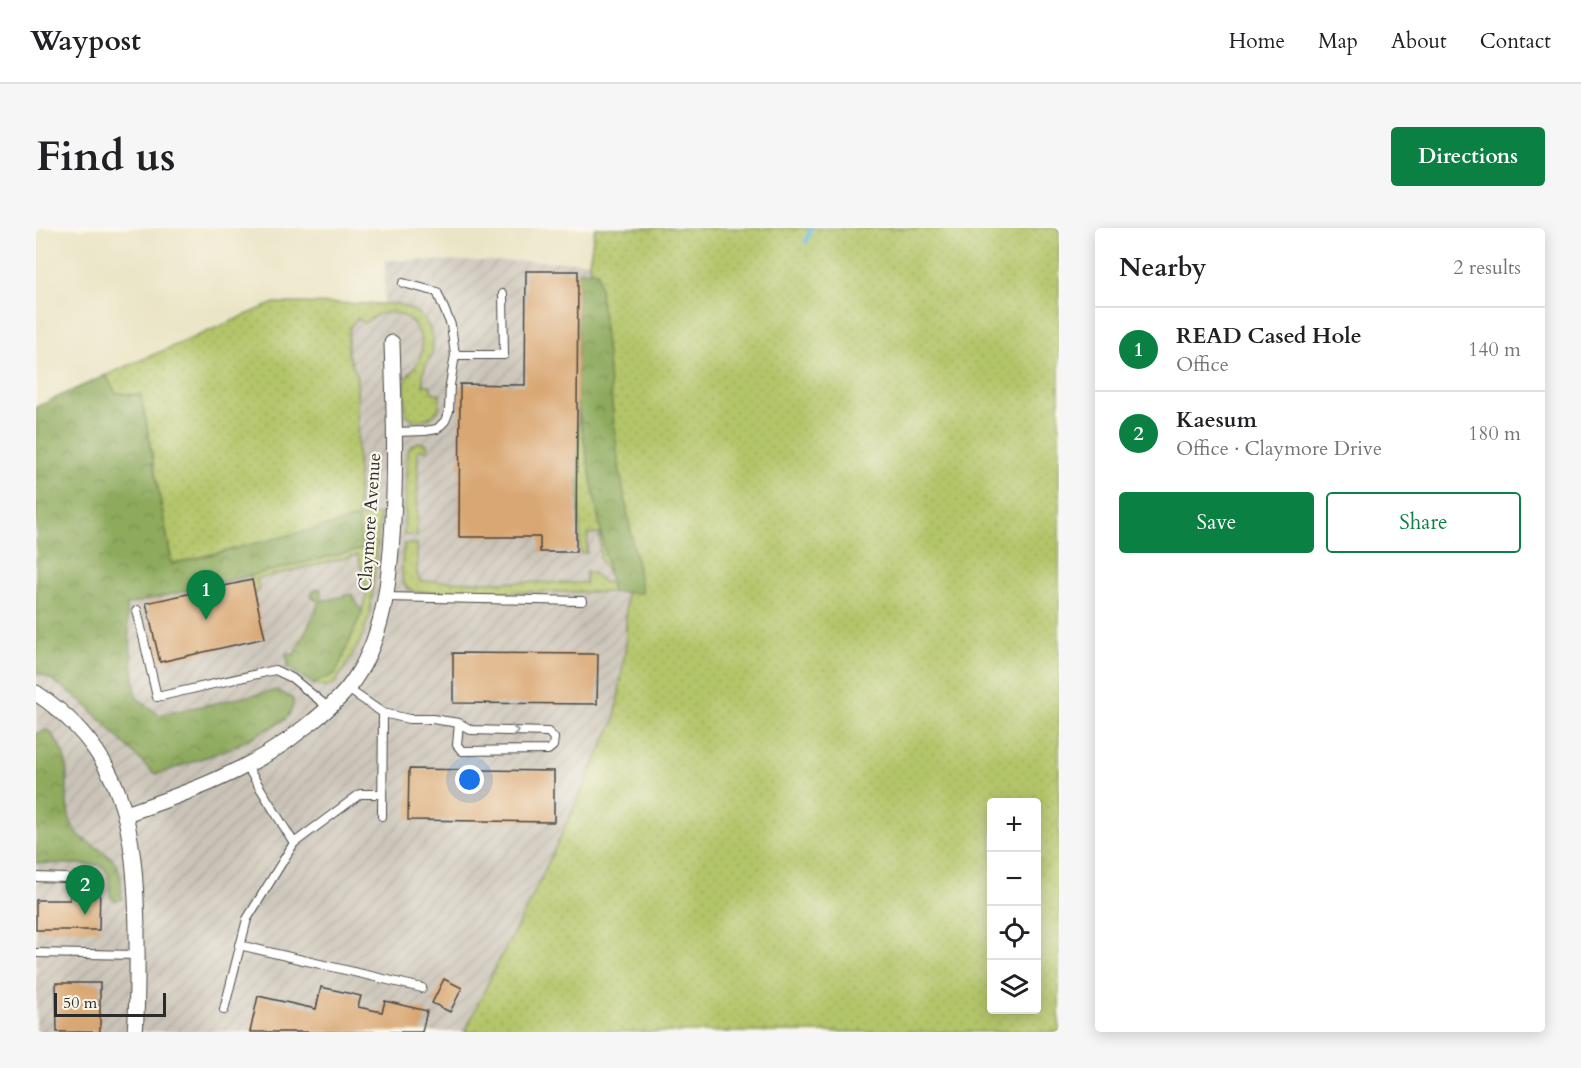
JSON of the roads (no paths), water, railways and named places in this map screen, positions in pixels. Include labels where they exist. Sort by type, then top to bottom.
[{"type":"street","name":"Claymore Avenue","points":[[126,814],[192,790],[246,765],[286,742],[329,708],[348,689],[363,666],[374,641],[386,597],[392,540],[395,432],[392,343]]},
{"type":"street","points":[[36,693],[65,715],[91,744],[115,785],[126,814],[134,877],[137,955],[135,1032]]},
{"type":"lane","points":[[395,432],[425,431],[441,426],[449,411],[455,355],[451,325],[437,292],[403,284]]},
{"type":"lane","points":[[455,355],[504,355],[503,294]]},
{"type":"lane","points":[[386,597],[582,601]]},
{"type":"lane","points":[[137,610],[157,697],[275,670],[292,678],[329,708]]},
{"type":"lane","points":[[348,689],[383,713],[409,719],[432,719],[459,723],[471,730],[548,732],[554,738],[554,746],[548,750],[462,751],[457,745],[459,723]]},
{"type":"lane","points":[[382,816],[383,713]]},
{"type":"lane","points":[[246,765],[294,843]]},
{"type":"lane","points":[[224,1010],[247,919],[294,843],[360,794],[382,794]]},
{"type":"lane","points":[[36,877],[65,878]]},
{"type":"lane","points":[[239,945],[422,988]]},
{"type":"lane","points":[[36,953],[137,955]]},
{"type":"waterway","points":[[806,242],[811,228]]},
{"type":"place","name":"READ Cased Hole","points":[[206,620]]},
{"type":"place","name":"Kaesum","points":[[85,915]]}]
